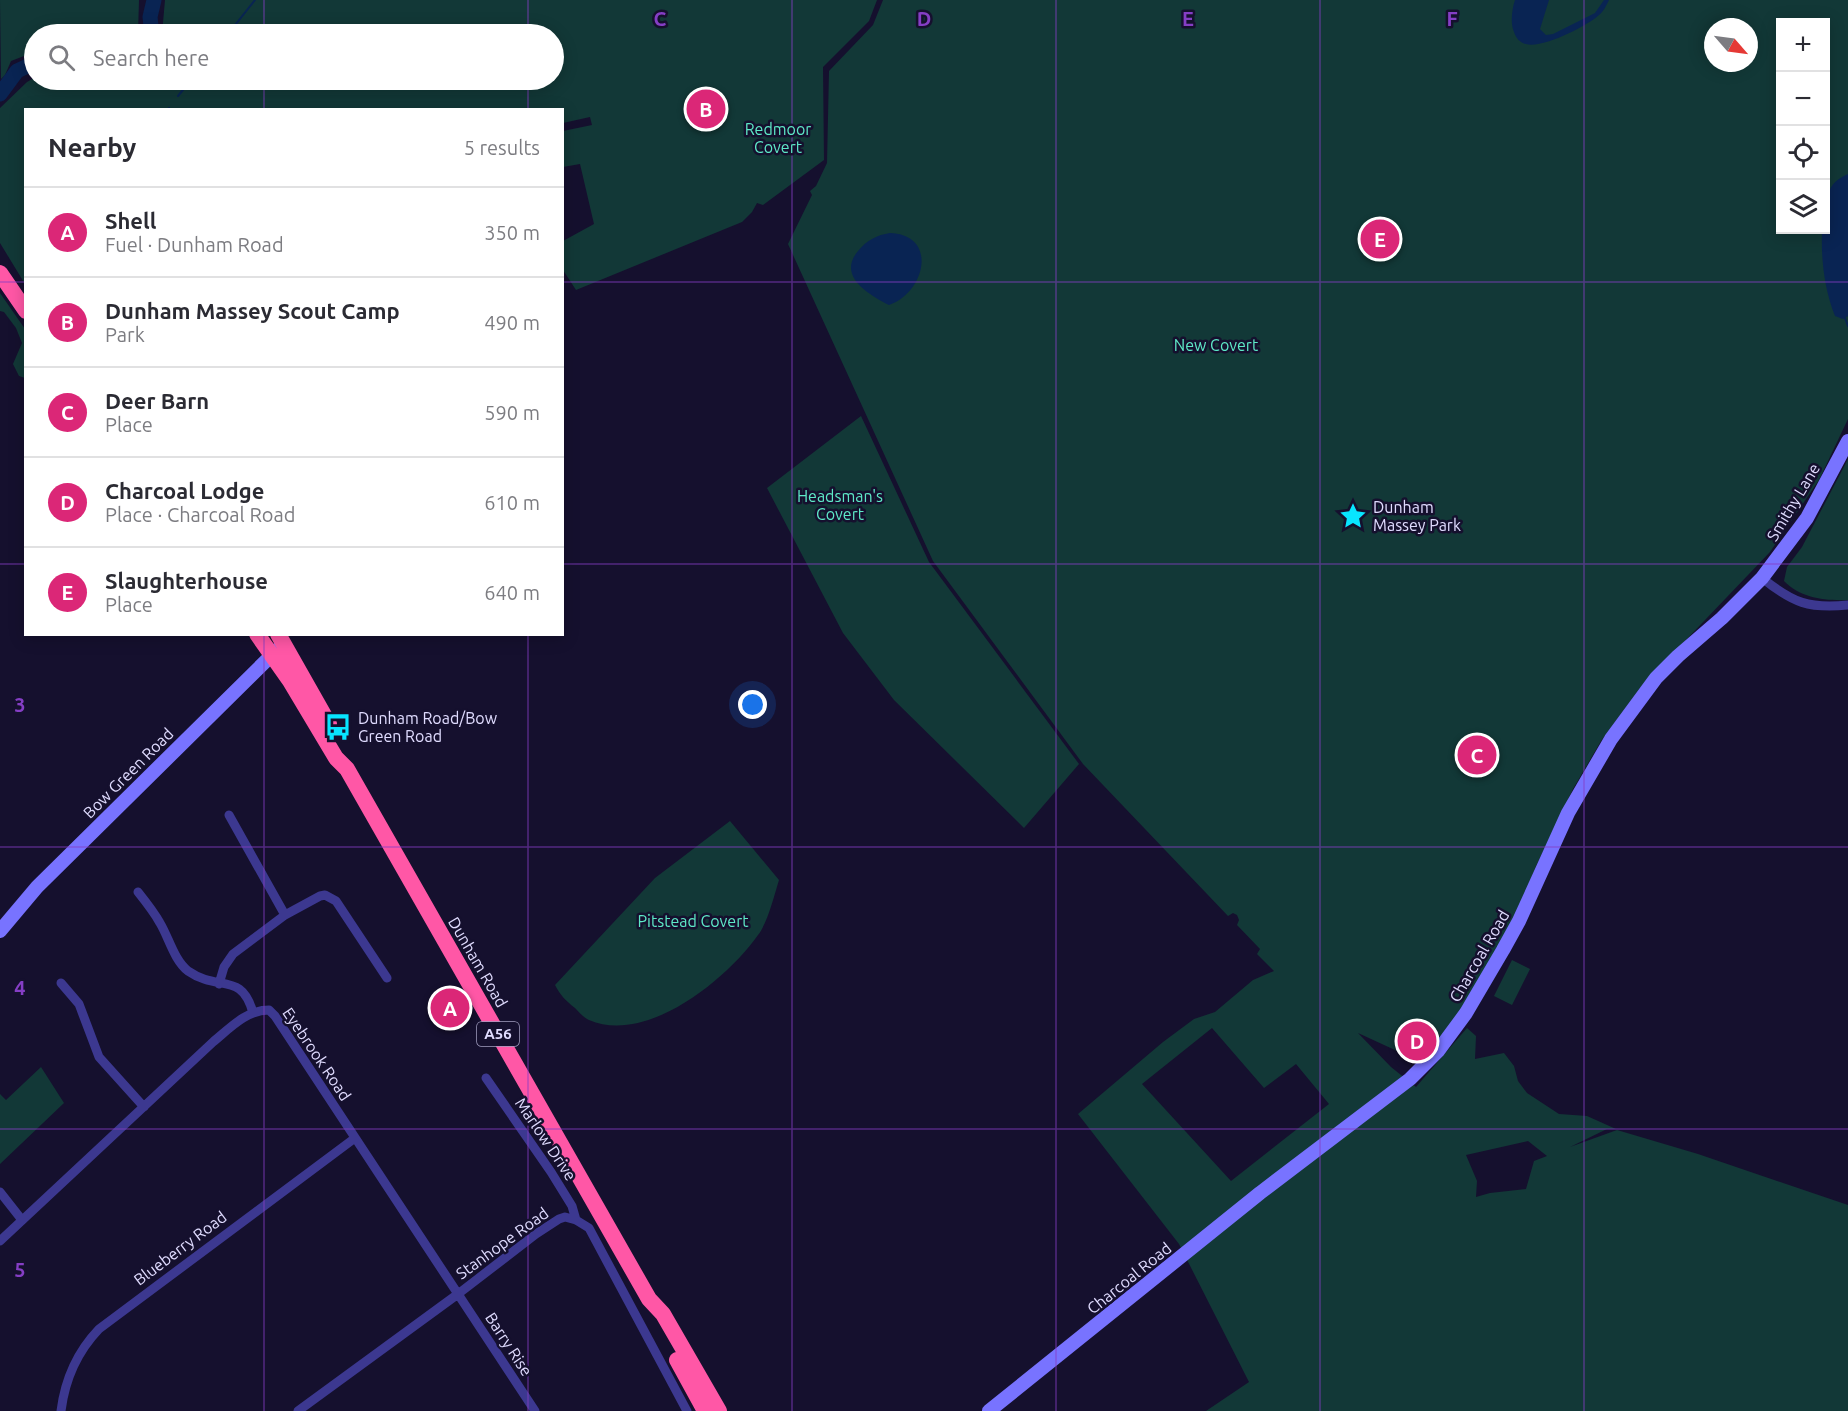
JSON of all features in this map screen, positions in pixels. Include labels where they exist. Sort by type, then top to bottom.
[{"type":"highway","points":[[0,273],[24,308]]},
{"type":"highway","name":"Dunham Road","points":[[260,636],[278,644],[345,753],[347,769],[650,1299],[663,1314],[719,1411]]},
{"type":"highway","name":"Dunham Road","points":[[650,1299],[656,1321],[705,1411]]},
{"type":"main road","name":"Smithy Lane","points":[[1762,578],[1806,518],[1848,441]]},
{"type":"main road","name":"Charcoal Road","points":[[989,1411],[1260,1193],[1410,1078],[1438,1051],[1466,1013],[1503,950],[1519,921],[1568,813],[1611,739],[1663,671],[1743,599],[1762,578]]},
{"type":"main road","name":"Bow Green Road","points":[[0,931],[37,887],[278,644]]},
{"type":"street","points":[[1762,578],[1788,597],[1806,605],[1827,607],[1848,605]]},
{"type":"street","points":[[229,814],[285,915]]},
{"type":"street","points":[[0,1241],[221,1035],[244,1017],[253,1013],[241,989],[234,985],[208,982],[185,969],[160,922],[138,892]]},
{"type":"street","points":[[219,984],[224,967],[233,954],[285,915],[320,896],[332,898],[387,978]]},
{"type":"street","points":[[61,983],[79,1004],[99,1057],[144,1107]]},
{"type":"street","name":"Eyebrook Road","points":[[253,1013],[268,1010],[275,1016],[458,1294]]},
{"type":"street","name":"Marlow Drive","points":[[486,1078],[562,1189],[572,1206],[576,1220]]},
{"type":"street","name":"Blueberry Road","points":[[61,1411],[69,1375],[79,1354],[99,1329],[355,1138]]},
{"type":"street","points":[[0,1192],[22,1220]]},
{"type":"street","name":"Stanhope Road","points":[[298,1411],[536,1234],[565,1217],[576,1220],[589,1228],[687,1411]]},
{"type":"street","name":"Barry Rise","points":[[458,1294],[535,1411]]},
{"type":"green space","points":[[0,0],[139,0],[138,24],[24,24],[24,56],[11,61],[1,79]]},
{"type":"green space","name":"Redmoor Covert","points":[[165,0],[877,0],[869,21],[823,67],[824,160],[763,205],[757,203],[742,222],[576,290],[564,272],[564,240],[594,224],[580,164],[564,167],[564,131],[592,125],[590,117],[564,123],[564,108],[24,108],[24,282],[0,243],[0,108],[24,85],[24,90],[564,90],[564,24],[163,24]]},
{"type":"green space","name":"Dunham Massey Park","points":[[883,0],[1848,0],[1848,419],[1819,480],[1770,552],[1640,688],[1601,741],[1573,789],[1514,919],[1446,1032],[1421,1062],[1358,1033],[1391,1067],[1416,1087],[1467,1028],[1476,1036],[1475,1059],[1504,1053],[1514,1066],[1518,1081],[1527,1093],[1559,1114],[1587,1116],[1616,1129],[1607,1129],[1570,1147],[1617,1130],[1698,1154],[1848,1205],[1848,1411],[1206,1411],[1249,1382],[1179,1244],[1078,1114],[1163,1042],[1194,1019],[1215,1012],[1253,980],[1274,971],[1257,954],[1260,949],[1237,925],[1239,920],[1237,915],[1233,913],[1228,916],[1083,764],[933,561],[788,244],[812,195],[810,191],[816,186],[827,163],[829,71],[873,25]],"holes":[[[1212,1028],[1264,1088],[1296,1064],[1329,1104],[1231,1181],[1142,1084]],[[1528,1141],[1547,1156],[1534,1161],[1526,1189],[1476,1197],[1477,1181],[1466,1155]]]},
{"type":"green space","points":[[0,293],[24,328],[24,378],[19,376],[13,364],[22,343],[16,328],[4,312],[0,311]]},
{"type":"green space","name":"Headsman's Covert","points":[[861,416],[929,562],[1079,764],[1024,828],[894,700],[843,633],[767,488]]},
{"type":"green space","points":[[1848,459],[1848,600],[1830,600],[1805,595],[1784,581],[1787,567],[1802,547]]},
{"type":"green space","name":"Pitstead Covert","points":[[730,821],[779,880],[762,930],[727,970],[706,988],[660,1016],[636,1023],[612,1025],[585,1018],[564,998],[555,985],[655,878]]},
{"type":"green space","points":[[1512,960],[1530,969],[1512,1005],[1494,996]]},
{"type":"green space","points":[[41,1067],[64,1103],[0,1164],[0,1094],[6,1100]]},
{"type":"water","points":[[1515,0],[1549,0],[1540,29],[1546,35],[1553,34],[1595,13],[1604,0],[1609,0],[1601,13],[1585,25],[1564,36],[1533,45],[1522,43],[1515,34],[1512,12]]},
{"type":"water","points":[[1848,174],[1848,316],[1843,319],[1835,316],[1828,295],[1822,252],[1822,234],[1830,234],[1830,190]]},
{"type":"water","points":[[890,233],[906,236],[916,243],[921,253],[921,265],[918,277],[911,289],[901,299],[889,305],[864,290],[853,276],[851,268],[852,260],[865,244]]},
{"type":"waterway","points":[[151,24],[154,0]]},
{"type":"waterway","points":[[236,24],[255,0]]},
{"type":"waterway","points":[[0,94],[17,71],[24,68]]},
{"type":"waterway","points":[[0,82],[5,86]]},
{"type":"waterway","points":[[178,96],[183,90]]},
{"type":"waterway","points":[[1845,318],[1848,326]]},
{"type":"place","name":"Dunham Massey Scout Camp","points":[[706,109]]},
{"type":"place","name":"Slaughterhouse","points":[[1380,239]]},
{"type":"place","name":"Dunham Massey Park","points":[[1353,516]]},
{"type":"place","name":"Dunham Road/Bow Green Road","points":[[338,727]]},
{"type":"place","name":"Deer Barn","points":[[1477,755]]},
{"type":"place","name":"Shell","points":[[450,1008]]},
{"type":"place","name":"Charcoal Lodge","points":[[1417,1041]]},
{"type":"park label","name":"New Covert","points":[[1216,345]]}]
